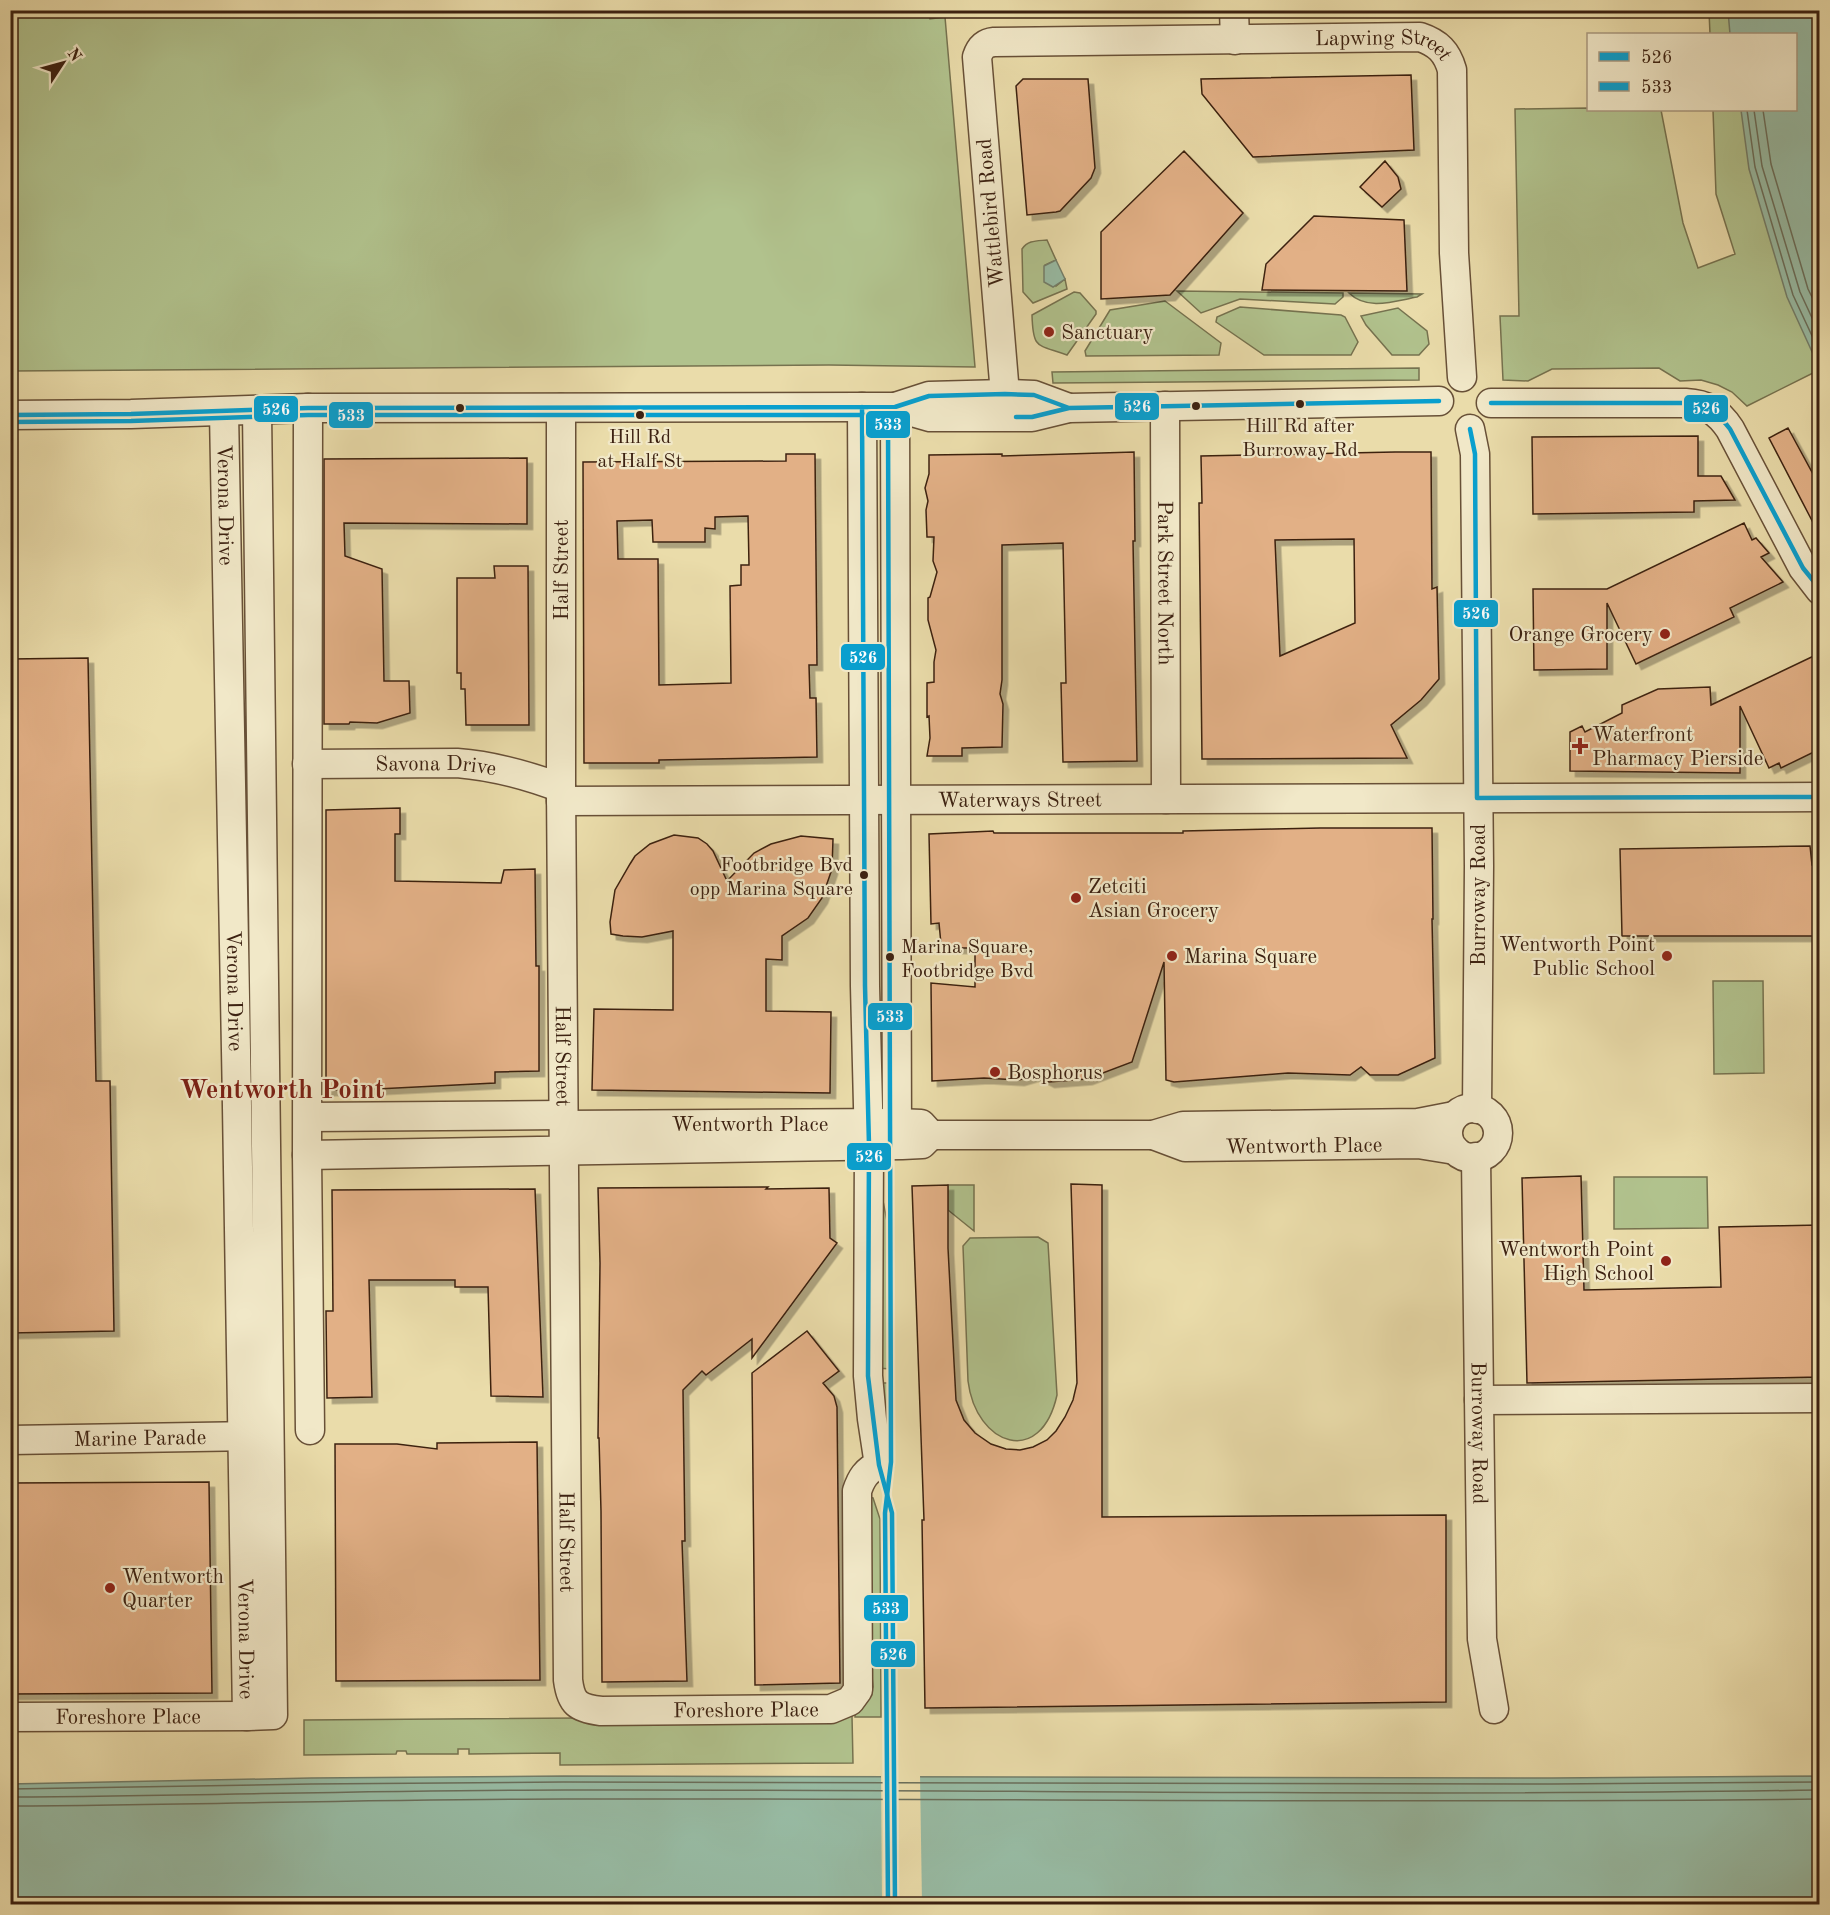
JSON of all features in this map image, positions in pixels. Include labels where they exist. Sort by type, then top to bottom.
[{"type":"street","points":[[1234,10],[1235,40]]},
{"type":"street","name":"Lapwing Street","points":[[994,42],[1420,37],[1429,40],[1446,53],[1452,70],[1454,253],[1462,377]]},
{"type":"street","name":"Wattlebird Road","points":[[994,42],[982,46],[977,57],[1005,394]]},
{"type":"street","points":[[1462,377],[1479,381],[1488,390],[1491,403],[1486,420],[1470,429],[1456,428],[1444,420],[1439,401],[1444,387],[1462,377]]},
{"type":"street","points":[[10,415],[224,412],[308,408],[862,408],[894,407],[929,396],[1005,394],[1034,395],[1069,408]]},
{"type":"street","points":[[894,407],[930,417],[1032,417],[1069,408],[1439,401]]},
{"type":"street","points":[[1491,403],[1686,403],[1707,406],[1715,411],[1730,429],[1803,568],[1820,591]]},
{"type":"street","name":"Park Street North","points":[[1165,406],[1166,799]]},
{"type":"street","points":[[894,407],[897,1134]]},
{"type":"street","points":[[308,408],[307,1155],[310,1430]]},
{"type":"street","name":"Half Street","points":[[561,408],[561,795],[568,1680],[575,1703]]},
{"type":"street","points":[[862,408],[868,1135]]},
{"type":"street","name":"Verona Drive","points":[[257,411],[266,1139],[257,1436]]},
{"type":"street","name":"Verona Drive","points":[[224,412],[237,1139],[273,1715],[247,1716]]},
{"type":"street","name":"Burroway Road","points":[[1466,1113],[1479,875],[1475,454],[1470,429]]},
{"type":"street","name":"Savona Drive","points":[[307,764],[457,763],[479,765],[520,774],[561,795]]},
{"type":"street","points":[[230,766],[262,766]]},
{"type":"street","name":"Waterways Street","points":[[561,795],[865,801],[1820,797]]},
{"type":"street","points":[[1466,1113],[1491,1116],[1497,1130],[1495,1145],[1490,1151],[1466,1154],[1449,1139],[1449,1127],[1466,1113]]},
{"type":"street","name":"Wentworth Place","points":[[564,1130],[868,1135],[897,1134],[921,1124],[931,1135],[1153,1135],[1183,1125],[1418,1123],[1466,1113]]},
{"type":"street","points":[[308,1117],[564,1130]]},
{"type":"street","points":[[307,1155],[564,1130]]},
{"type":"street","name":"Foreshore Place","points":[[575,1703],[586,1709],[611,1711],[831,1709],[850,1701],[855,1696],[859,1683],[858,1491],[860,1481],[864,1476],[873,1467],[879,1465],[868,1376],[868,1135]]},
{"type":"street","name":"Wentworth Place","points":[[1153,1135],[1185,1147],[1418,1144],[1466,1154]]},
{"type":"street","points":[[237,1139],[266,1139]]},
{"type":"street","name":"Burroway Road","points":[[1466,1154],[1479,1400],[1482,1639],[1494,1709]]},
{"type":"street","points":[[1479,1400],[1820,1398]]},
{"type":"street","name":"Marine Parade","points":[[10,1440],[257,1436]]},
{"type":"street","name":"Foreshore Place","points":[[10,1717],[247,1716]]},
{"type":"shaded area","points":[[10,11],[929,11],[930,19],[945,17],[975,367],[829,365],[11,371]]},
{"type":"shaded area","points":[[1709,11],[1731,11],[1732,33],[1710,33]]},
{"type":"shaded area","points":[[1587,108],[1587,111],[1661,111],[1683,223],[1698,268],[1735,254],[1716,194],[1713,111],[1745,111],[1819,370],[1747,406],[1732,392],[1718,385],[1701,380],[1680,381],[1659,368],[1552,369],[1528,381],[1503,380],[1500,316],[1519,316],[1515,109]]},
{"type":"shaded area","points":[[1047,240],[1056,260],[1045,265],[1056,286],[1065,279],[1067,289],[1033,303],[1023,292],[1022,249],[1030,242]]},
{"type":"shaded area","points":[[1177,291],[1343,293],[1343,297],[1335,304],[1240,299],[1201,313]]},
{"type":"shaded area","points":[[1074,292],[1080,293],[1096,311],[1096,314],[1067,355],[1039,344],[1034,334],[1032,315]]},
{"type":"shaded area","points":[[1349,293],[1422,294],[1400,301],[1373,303],[1356,299]]},
{"type":"shaded area","points":[[1165,301],[1221,343],[1219,355],[1086,356],[1085,351],[1110,310]]},
{"type":"shaded area","points":[[1240,307],[1341,315],[1345,317],[1358,342],[1351,355],[1264,355],[1216,322],[1217,317]]},
{"type":"shaded area","points":[[1398,308],[1427,331],[1429,344],[1419,355],[1392,355],[1361,316]]},
{"type":"shaded area","points":[[1419,368],[1419,380],[1053,383],[1052,372]]},
{"type":"shaded area","points":[[1713,981],[1763,981],[1764,1073],[1714,1074]]},
{"type":"shaded area","points":[[1614,1177],[1707,1177],[1708,1228],[1614,1229]]},
{"type":"shaded area","points":[[948,1185],[974,1185],[974,1231],[948,1210]]},
{"type":"shaded area","points":[[883,1201],[889,1231],[890,1369],[878,1368]]},
{"type":"shaded area","points":[[1038,1237],[1048,1243],[1057,1395],[1049,1418],[1037,1433],[1024,1440],[1009,1440],[995,1433],[983,1421],[973,1403],[968,1381],[963,1246],[970,1238]]},
{"type":"shaded area","points":[[880,1383],[888,1383],[891,1386],[890,1444]]},
{"type":"shaded area","points":[[869,1497],[873,1498],[880,1519],[881,1717],[855,1717],[855,1710],[869,1698],[873,1687],[870,1655]]},
{"type":"shaded area","points":[[852,1716],[853,1763],[560,1765],[560,1753],[469,1754],[469,1749],[458,1749],[458,1754],[407,1754],[406,1751],[397,1751],[396,1754],[304,1755],[304,1720]]},
{"type":"water","points":[[1728,11],[1819,11],[1819,367],[1787,297],[1749,169],[1741,111],[1797,111],[1797,33],[1730,33]]},
{"type":"water","points":[[1056,260],[1065,279],[1053,287],[1044,282],[1044,266]]},
{"type":"water","points":[[563,1776],[1552,1778],[1819,1776],[1819,1904],[11,1904],[10,1784]]},
{"type":"pier","points":[[881,1774],[920,1774],[922,1904],[882,1904]]},
{"type":"building","points":[[1411,75],[1414,150],[1253,157],[1202,94],[1201,79]]},
{"type":"building","points":[[1023,79],[1088,79],[1095,168],[1091,178],[1060,211],[1027,215],[1016,86]]},
{"type":"building","points":[[1184,151],[1243,213],[1170,295],[1101,299],[1101,232]]},
{"type":"building","points":[[1385,161],[1398,177],[1401,189],[1382,207],[1360,187]]},
{"type":"building","points":[[1314,216],[1404,220],[1407,291],[1262,290],[1266,264]]},
{"type":"building","points":[[1788,428],[1820,487],[1820,536],[1769,438]]},
{"type":"building","points":[[1698,436],[1698,476],[1721,476],[1735,500],[1694,501],[1694,512],[1533,514],[1532,437]]},
{"type":"building","points":[[1134,452],[1135,541],[1133,541],[1137,761],[1063,762],[1061,683],[1066,683],[1063,543],[1002,545],[1002,680],[1000,694],[1003,704],[1002,747],[962,748],[962,756],[927,756],[930,738],[929,716],[927,717],[927,683],[934,682],[936,650],[928,620],[928,598],[937,572],[933,561],[934,537],[927,537],[928,501],[925,488],[929,474],[929,455],[1002,454],[1002,456]]},
{"type":"building","points":[[1431,452],[1432,589],[1437,587],[1439,679],[1421,700],[1391,725],[1407,758],[1202,759],[1199,503],[1202,503],[1201,456]],"holes":[[[1354,539],[1355,623],[1280,656],[1275,540]]]},
{"type":"building","points":[[786,454],[815,454],[817,665],[809,665],[810,698],[816,698],[817,757],[659,760],[659,763],[584,763],[583,462],[786,461]],"holes":[[[748,516],[749,565],[741,565],[741,585],[730,586],[731,683],[659,685],[658,559],[618,559],[617,521],[652,520],[653,542],[705,542],[705,528],[715,529],[715,517]]]},
{"type":"building","points":[[527,458],[527,524],[344,523],[345,556],[382,569],[384,681],[409,681],[410,713],[377,723],[324,724],[324,459]]},
{"type":"building","points":[[1744,523],[1752,540],[1756,538],[1769,553],[1761,557],[1783,582],[1730,608],[1734,617],[1636,664],[1607,603],[1607,669],[1534,670],[1533,589],[1607,589]]},
{"type":"building","points":[[494,566],[528,566],[529,725],[466,725],[465,689],[461,689],[461,673],[457,673],[457,578],[495,578]]},
{"type":"building","points":[[1820,653],[1820,749],[1781,768],[1779,763],[1769,768],[1740,706],[1740,773],[1570,771],[1570,732],[1582,726],[1585,732],[1622,713],[1622,705],[1658,689],[1710,687],[1711,705]]},
{"type":"building","points":[[88,658],[96,1081],[110,1081],[114,1331],[10,1333],[10,659]]},
{"type":"building","points":[[400,808],[400,834],[395,834],[395,881],[501,883],[504,870],[535,869],[536,966],[539,966],[539,1071],[495,1072],[495,1083],[326,1090],[326,810]]},
{"type":"building","points":[[1432,828],[1435,1058],[1398,1075],[1370,1075],[1361,1067],[1350,1075],[1288,1073],[1174,1082],[1166,1080],[1164,962],[1132,1062],[1087,1079],[1049,1082],[1036,1075],[1019,1080],[984,1078],[932,1081],[931,983],[975,987],[975,948],[947,948],[941,944],[939,923],[931,924],[929,834],[993,831],[994,833],[1183,833],[1183,831]]},
{"type":"building","points":[[674,835],[698,838],[707,844],[713,851],[727,881],[754,853],[771,844],[801,836],[833,839],[832,869],[822,898],[808,918],[782,936],[782,960],[766,959],[766,1011],[831,1012],[830,1093],[592,1090],[594,1009],[673,1010],[673,931],[642,937],[623,936],[611,934],[610,922],[615,890],[635,856],[650,844]]},
{"type":"building","points":[[1810,846],[1812,865],[1820,864],[1820,936],[1622,936],[1620,849]]},
{"type":"building","points":[[1581,1176],[1584,1290],[1721,1287],[1719,1227],[1820,1225],[1820,1377],[1527,1383],[1522,1178]]},
{"type":"building","points":[[1071,1184],[1102,1185],[1102,1517],[1446,1515],[1446,1702],[925,1708],[922,1520],[924,1520],[912,1186],[948,1185],[948,1248],[956,1400],[964,1420],[975,1433],[991,1444],[1006,1449],[1020,1450],[1047,1440],[1056,1431],[1073,1400],[1077,1383]]},
{"type":"building","points":[[768,1187],[766,1189],[829,1188],[830,1238],[837,1243],[752,1358],[752,1339],[706,1375],[702,1371],[683,1390],[685,1541],[682,1541],[687,1681],[602,1682],[601,1511],[598,1438],[600,1263],[598,1188]]},
{"type":"building","points":[[535,1189],[543,1397],[491,1396],[488,1287],[455,1287],[455,1280],[369,1280],[372,1397],[327,1398],[326,1311],[333,1311],[332,1190]]},
{"type":"building","points":[[807,1331],[839,1371],[823,1383],[834,1396],[837,1407],[840,1683],[755,1685],[752,1373]]},
{"type":"building","points":[[537,1442],[540,1680],[336,1681],[335,1444],[397,1444],[437,1449],[437,1443]]},
{"type":"building","name":"Wentworth Quarter","points":[[209,1482],[212,1693],[10,1694],[10,1483]]},
{"type":"transit line","name":"526","points":[[10,415],[131,414],[308,408],[895,407],[929,396],[1005,394],[1034,395],[1069,408]]},
{"type":"transit line","name":"526","points":[[1016,417],[1032,417],[1069,408],[1439,401]]},
{"type":"transit line","name":"526","points":[[1491,403],[1686,403],[1711,411],[1730,429],[1803,568],[1820,589]]},
{"type":"transit line","name":"526","points":[[862,407],[865,986],[869,1145],[868,1376],[879,1465],[892,1513],[895,1904]]},
{"type":"transit line","name":"533","points":[[10,422],[131,421],[308,415],[888,415],[891,1462],[885,1513],[888,1904]]},
{"type":"transit line","name":"526","points":[[1470,429],[1475,454],[1477,798]]},
{"type":"transit line","name":"526","points":[[1477,798],[1820,797]]},
{"type":"place","name":"Sanctuary","points":[[1049,332]]},
{"type":"place","name":"Hill Rd after Burroway Rd","points":[[1300,404]]},
{"type":"place","name":"Hill Rd at Half St","points":[[640,415]]},
{"type":"place","name":"Orange Grocery","points":[[1665,634]]},
{"type":"place","name":"Waterfront Pharmacy Pierside","points":[[1580,746]]},
{"type":"place","name":"Footbridge Bvd opp Marina Square","points":[[864,875]]},
{"type":"place","name":"Zetciti Asian Grocery","points":[[1076,898]]},
{"type":"place","name":"Marina Square","points":[[1172,956]]},
{"type":"place","name":"Wentworth Point Public School","points":[[1667,956]]},
{"type":"place","name":"Marina Square, Footbridge Bvd","points":[[890,957]]},
{"type":"place","name":"Bosphorus","points":[[995,1072]]},
{"type":"place","name":"Wentworth Point High School","points":[[1666,1261]]},
{"type":"place","name":"Wentworth Quarter","points":[[110,1588]]},
{"type":"district","name":"Wentworth Point","points":[[282,1089]]}]
